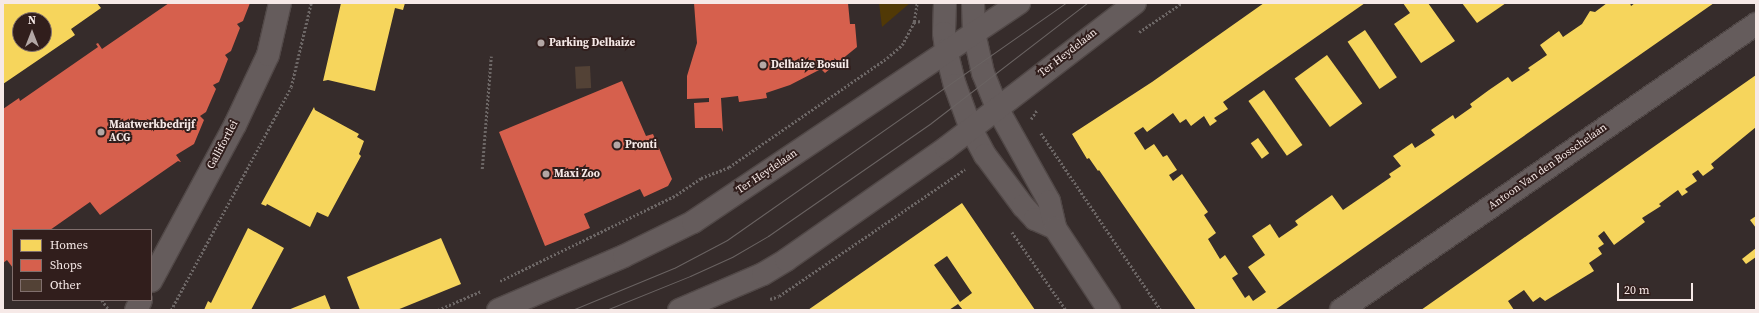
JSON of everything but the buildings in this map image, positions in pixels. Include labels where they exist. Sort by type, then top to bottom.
[{"type":"street","name":"Gallifortlei","points":[[152,279],[235,125],[268,55],[280,3]]},
{"type":"street","points":[[945,3],[944,33],[946,50],[955,85],[971,129],[985,155],[1023,206],[1035,219],[1055,228]]},
{"type":"street","points":[[973,3],[974,33],[983,73],[997,108],[1049,201],[1055,228],[1109,310]]},
{"type":"street","name":"Ter Heydelaan","points":[[498,310],[638,249],[693,222],[946,50],[1019,3]]},
{"type":"street","name":"Ter Heydelaan","points":[[679,310],[721,302],[786,260],[971,129],[1136,3]]},
{"type":"street","name":"Antoon Van den Bosschelaan","points":[[1341,310],[1756,24]]},
{"type":"street","points":[[136,310],[140,301]]},
{"type":"path","points":[[171,310],[291,87],[311,3]]},
{"type":"path","points":[[496,283],[676,194],[701,178],[729,167],[886,58],[902,45],[914,22],[917,3]]},
{"type":"path","points":[[914,22],[925,20]]},
{"type":"path","points":[[482,169],[491,56]]},
{"type":"path","points":[[1031,119],[1161,310]]},
{"type":"path","points":[[967,167],[972,174]]},
{"type":"path","points":[[1008,226],[1066,310]]},
{"type":"path","points":[[438,310],[483,290]]},
{"type":"path","points":[[103,301],[109,310]]},
{"type":"shaded area","points":[[879,3],[910,3],[882,27]]},
{"type":"tram line","points":[[572,310],[674,268],[727,240],[1065,3]]},
{"type":"tram line","points":[[606,310],[690,276],[732,257],[768,236],[931,123],[1087,3]]},
{"type":"place","name":"Parking Delhaize","points":[[541,43]]},
{"type":"place","name":"Delhaize Bosuil","points":[[763,65]]},
{"type":"place","name":"Maatwerkbedrijf ACG","points":[[101,132]]},
{"type":"place","name":"Pronti","points":[[617,145]]},
{"type":"place","name":"Maxi Zoo","points":[[546,174]]}]
